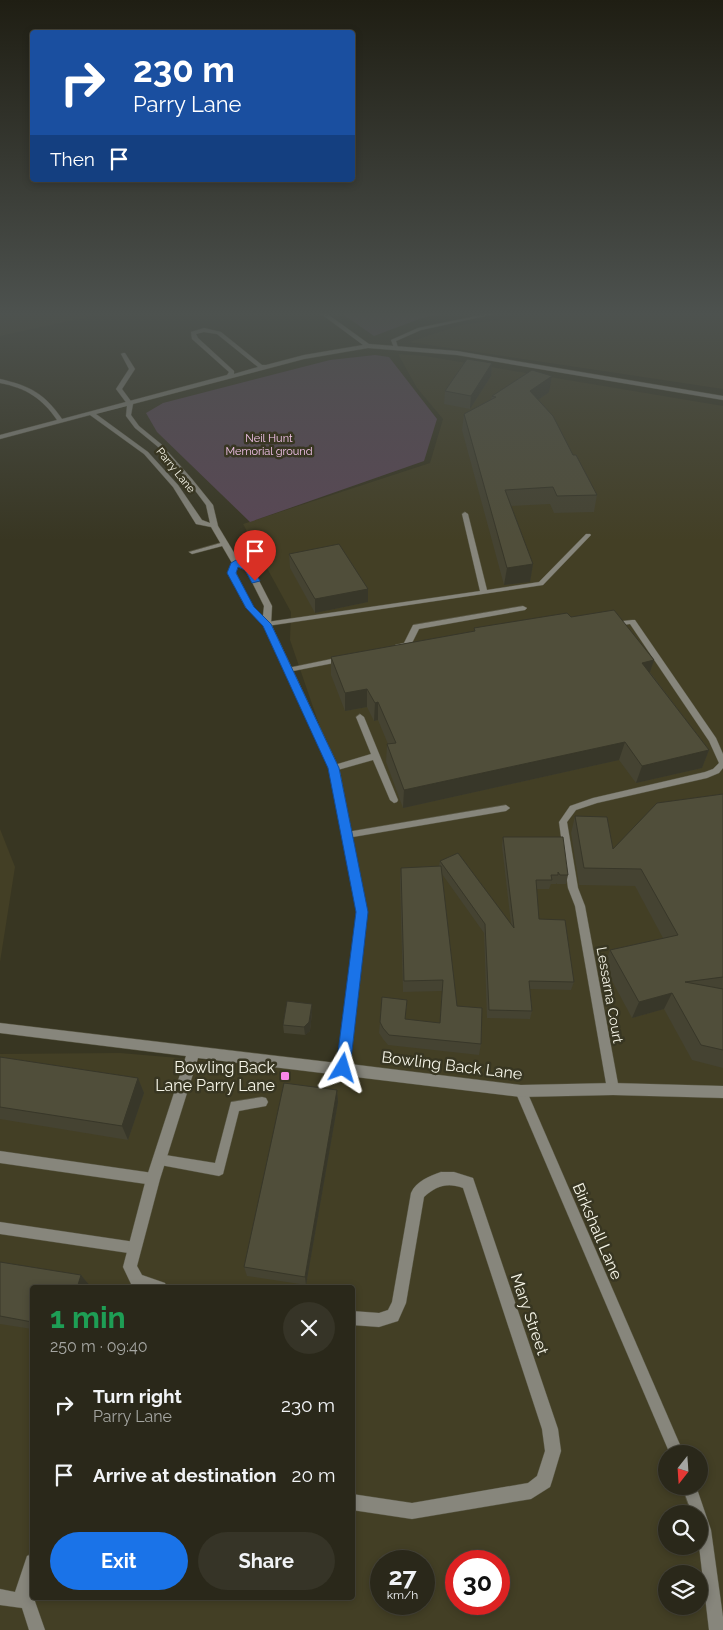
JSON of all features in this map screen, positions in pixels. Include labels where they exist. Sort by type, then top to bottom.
[{"type":"street","points":[[27,389],[42,396],[60,420]]},
{"type":"street","points":[[0,437],[185,389]]},
{"type":"street","points":[[670,389],[723,398]]},
{"type":"street","name":"Parry Lane","points":[[130,404],[128,415],[137,427],[174,461],[209,505],[214,526],[236,563],[249,568],[268,606],[267,624]]},
{"type":"street","name":"Parry Lane","points":[[91,413],[146,453],[176,486],[200,522],[214,526]]},
{"type":"street","name":"Parry Lane","points":[[236,563],[232,573],[250,608],[267,624],[334,768],[362,912],[343,1068]]},
{"type":"street","name":"Bowling Back Lane","points":[[0,1028],[521,1091],[613,1089],[723,1092]]},
{"type":"street","points":[[150,1285],[137,1281],[130,1267],[153,1179],[194,1050]]},
{"type":"street","name":"Mary Street","points":[[355,1318],[379,1320],[393,1316],[399,1303],[418,1193],[429,1182],[446,1178],[457,1178],[468,1183],[550,1429],[553,1451],[544,1480],[531,1490],[412,1511],[355,1502]]},
{"type":"lane","points":[[119,389],[130,404]]},
{"type":"lane","points":[[465,514],[484,593]]},
{"type":"lane","points":[[267,624],[541,584],[588,535]]},
{"type":"lane","points":[[192,552],[224,544]]},
{"type":"lane","points":[[387,649],[406,645],[416,627],[523,608]]},
{"type":"lane","name":"Lessarna Court","points":[[606,624],[632,622],[714,740],[723,763],[716,771],[707,775],[596,800],[573,808],[564,822],[572,888],[580,906],[613,1089]]},
{"type":"lane","points":[[288,670],[348,658]]},
{"type":"lane","points":[[360,717],[394,800]]},
{"type":"lane","points":[[334,768],[376,756]]},
{"type":"lane","points":[[347,835],[506,808]]},
{"type":"lane","name":"Birkshall Lane","points":[[521,1091],[645,1384],[673,1445]]},
{"type":"lane","points":[[159,1160],[219,1170],[235,1106],[262,1102]]},
{"type":"lane","points":[[0,1157],[153,1179]]},
{"type":"lane","points":[[0,1228],[135,1248]]},
{"type":"lane","points":[[707,1555],[717,1630]]},
{"type":"lane","points":[[0,1598],[20,1601],[30,1567]]},
{"type":"lane","points":[[23,1590],[36,1630]]},
{"type":"shaded area","points":[[418,389],[622,389],[723,406],[723,1630],[0,1630],[0,1054],[120,1053],[346,1072],[343,1068],[362,912],[334,768],[290,640],[291,612],[243,524],[430,463],[443,419]]},
{"type":"shaded area","points":[[0,829],[15,867],[0,962]]},
{"type":"green space","name":"Neil Hunt Memorial ground","points":[[217,389],[414,389],[437,419],[424,461],[250,522],[157,432],[146,413],[163,403]]},
{"type":"building","points":[[446,389],[475,389],[471,396],[445,391]]},
{"type":"building","points":[[503,389],[533,389],[530,391],[553,416],[573,455],[576,455],[597,495],[557,496],[553,487],[505,490],[533,564],[507,568],[464,414],[496,397],[492,396]]},
{"type":"building","points":[[339,544],[368,589],[315,599],[289,554]]},
{"type":"building","points":[[614,610],[654,660],[642,663],[709,750],[642,766],[625,742],[404,790],[387,744],[396,743],[378,702],[375,703],[367,689],[345,693],[331,657],[475,631],[474,628],[486,626],[567,613],[571,617]]},
{"type":"building","points":[[723,794],[723,977],[685,982],[723,989],[723,1050],[701,1045],[672,993],[639,1002],[610,950],[678,935],[641,869],[584,868],[575,816],[607,817],[613,849],[657,803]]},
{"type":"building","points":[[503,837],[563,837],[568,875],[560,875],[558,872],[558,875],[551,875],[552,880],[536,880],[539,919],[565,920],[574,982],[529,981],[532,1011],[489,1010],[485,924],[440,861],[458,853],[514,928]]},
{"type":"building","points":[[441,866],[457,1006],[482,1008],[481,1044],[389,1035],[380,1022],[382,997],[407,1000],[405,1019],[440,1023],[443,980],[404,981],[401,868]]},
{"type":"building","points":[[287,1001],[312,1004],[309,1022],[304,1027],[283,1025]]},
{"type":"building","points":[[0,1057],[138,1078],[122,1126],[0,1107]]},
{"type":"building","points":[[284,1083],[337,1090],[305,1277],[244,1267]]},
{"type":"building","points":[[0,1262],[81,1275],[78,1285],[30,1285],[30,1322],[0,1316]]},
{"type":"place","name":"Bowling Back Lane Parry Lane","points":[[285,1076]]},
{"type":"route","points":[[255,581],[249,568],[236,563],[232,573],[250,608],[267,624],[334,768],[362,912],[343,1068]]}]
